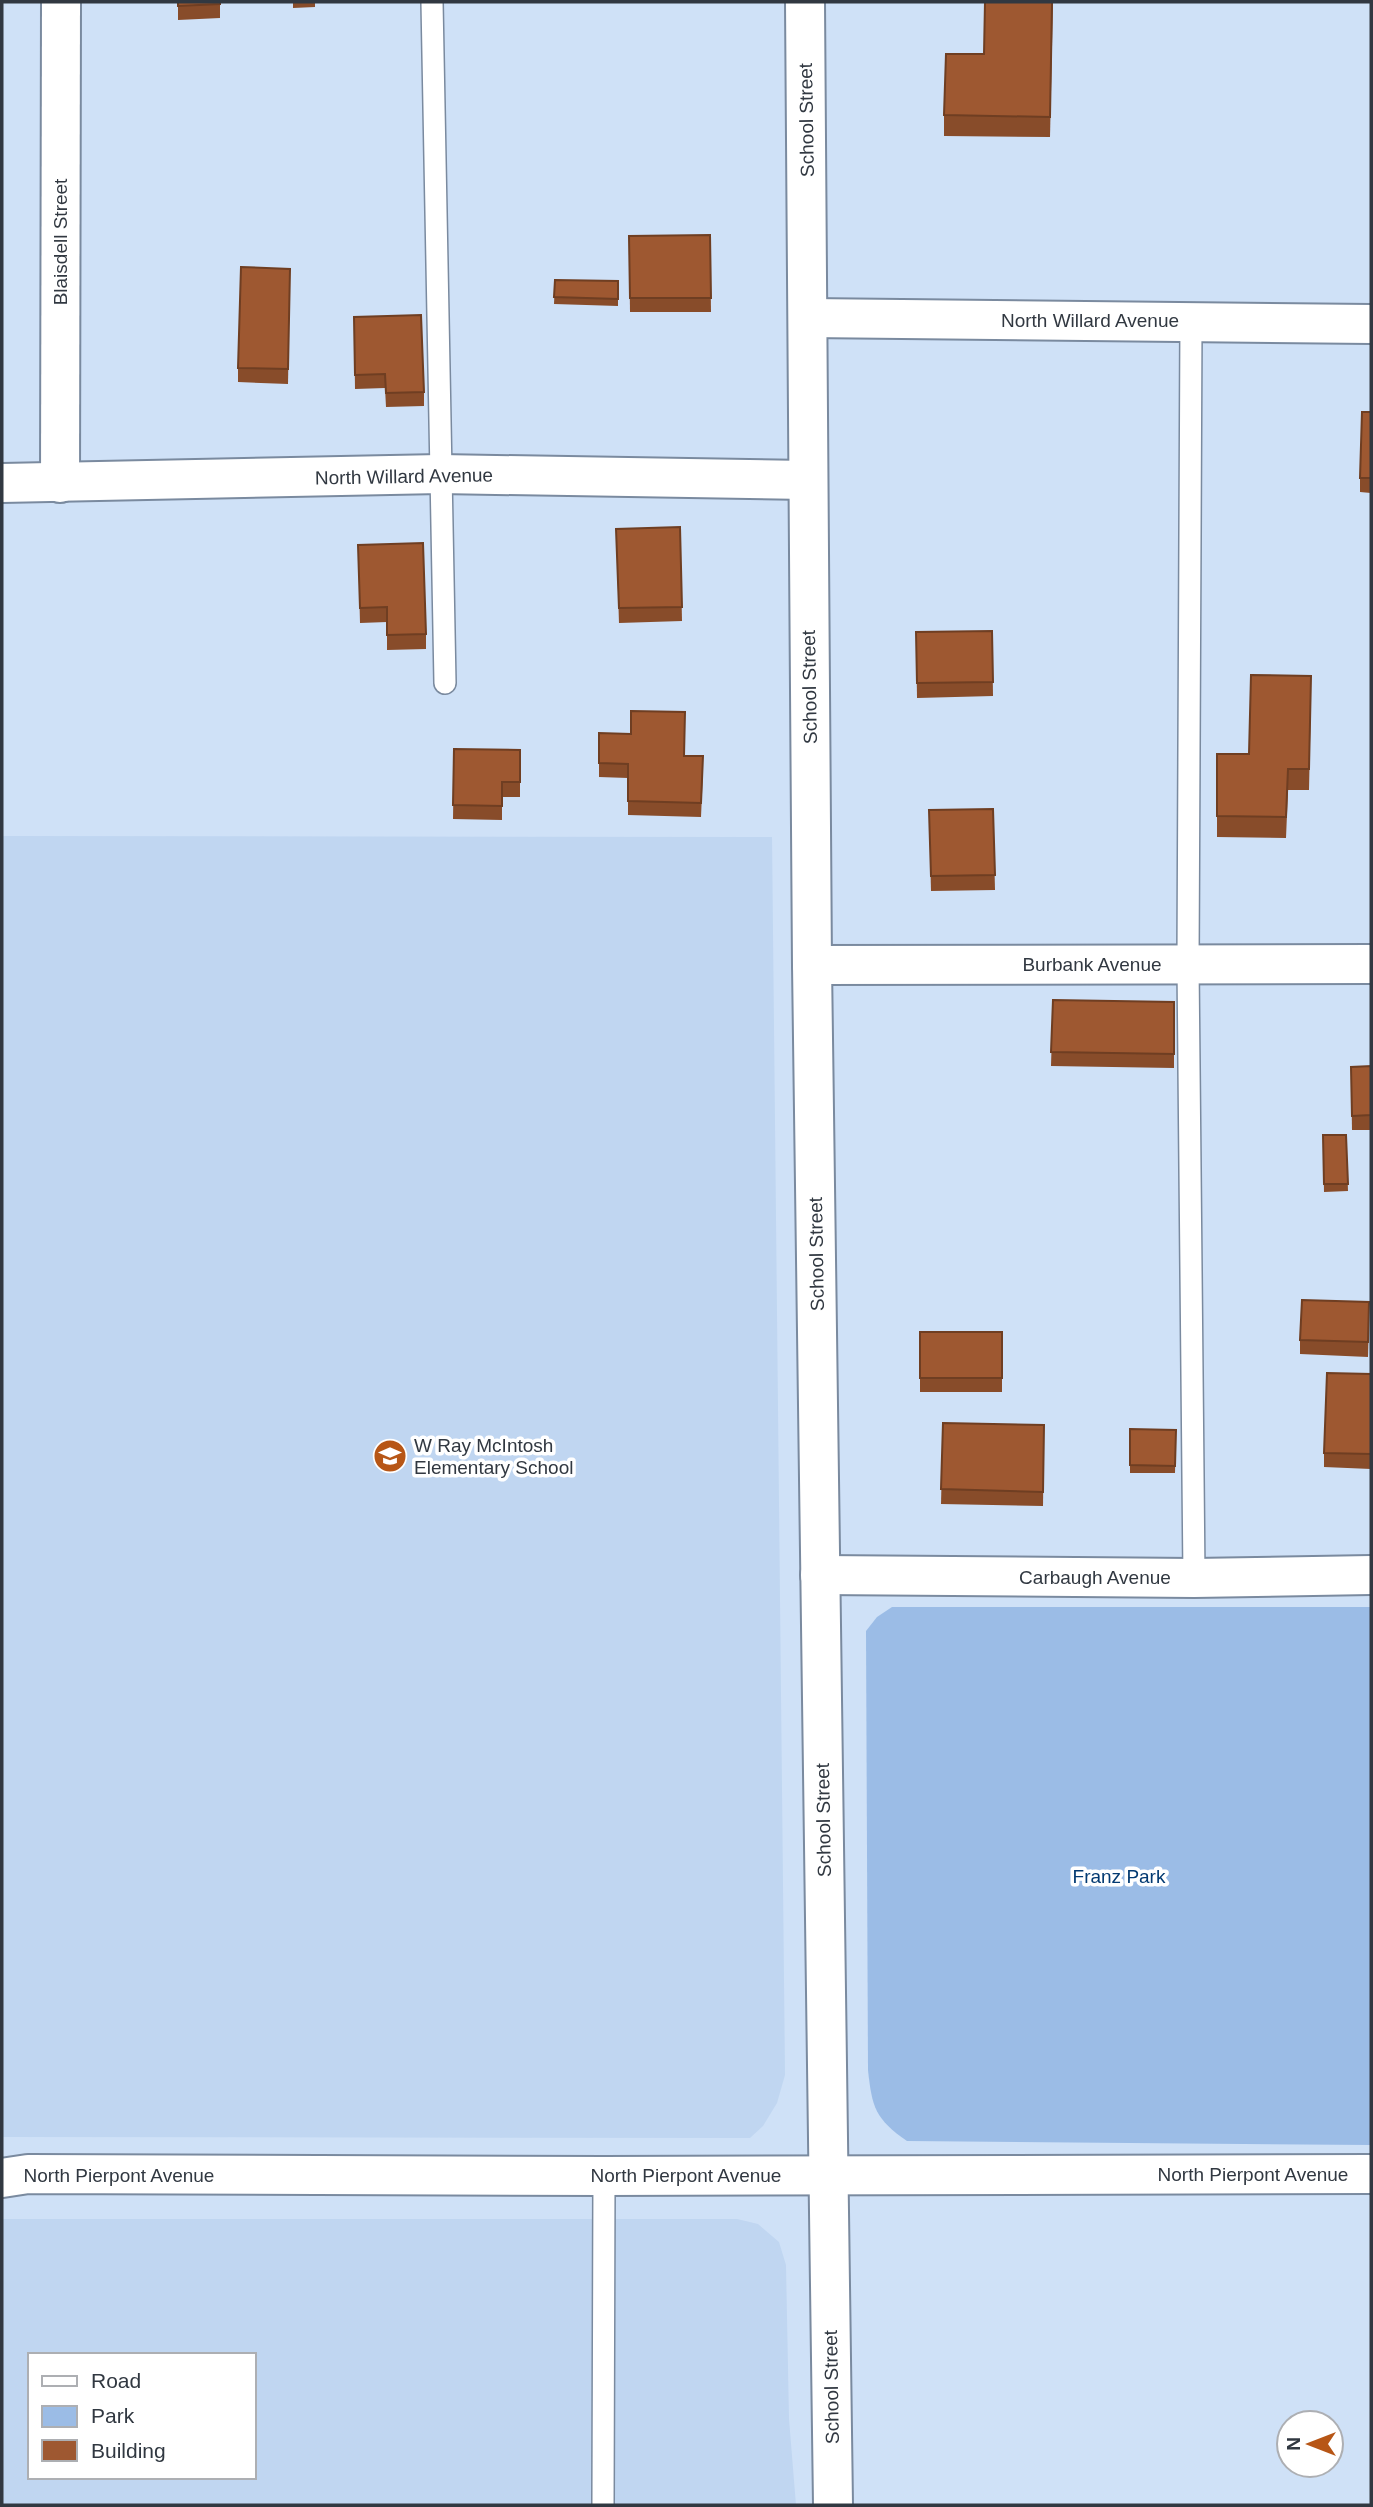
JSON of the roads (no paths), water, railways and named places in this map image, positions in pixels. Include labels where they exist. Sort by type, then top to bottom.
[{"type":"street","name":"Blaisdell Street","points":[[60,483],[61,2]]},
{"type":"street","name":"School Street","points":[[805,2],[812,965],[833,2505]]},
{"type":"street","name":"North Willard Avenue","points":[[809,318],[1371,324]]},
{"type":"street","name":"North Willard Avenue","points":[[2,483],[440,474],[807,480]]},
{"type":"street","name":"Burbank Avenue","points":[[812,965],[1371,964]]},
{"type":"street","name":"Carbaugh Avenue","points":[[820,1575],[1194,1578],[1371,1575]]},
{"type":"street","name":"North Pierpont Avenue","points":[[2,2178],[27,2174],[1371,2174]]},
{"type":"lane","points":[[432,2],[445,683]]},
{"type":"lane","points":[[1191,321],[1188,964],[1194,1578]]},
{"type":"lane","points":[[603,2505],[604,2176]]},
{"type":"place","name":"W Ray McIntosh Elementary School","points":[[390,1456]]},
{"type":"park label","name":"Franz Park","points":[[1119,1876]]}]
